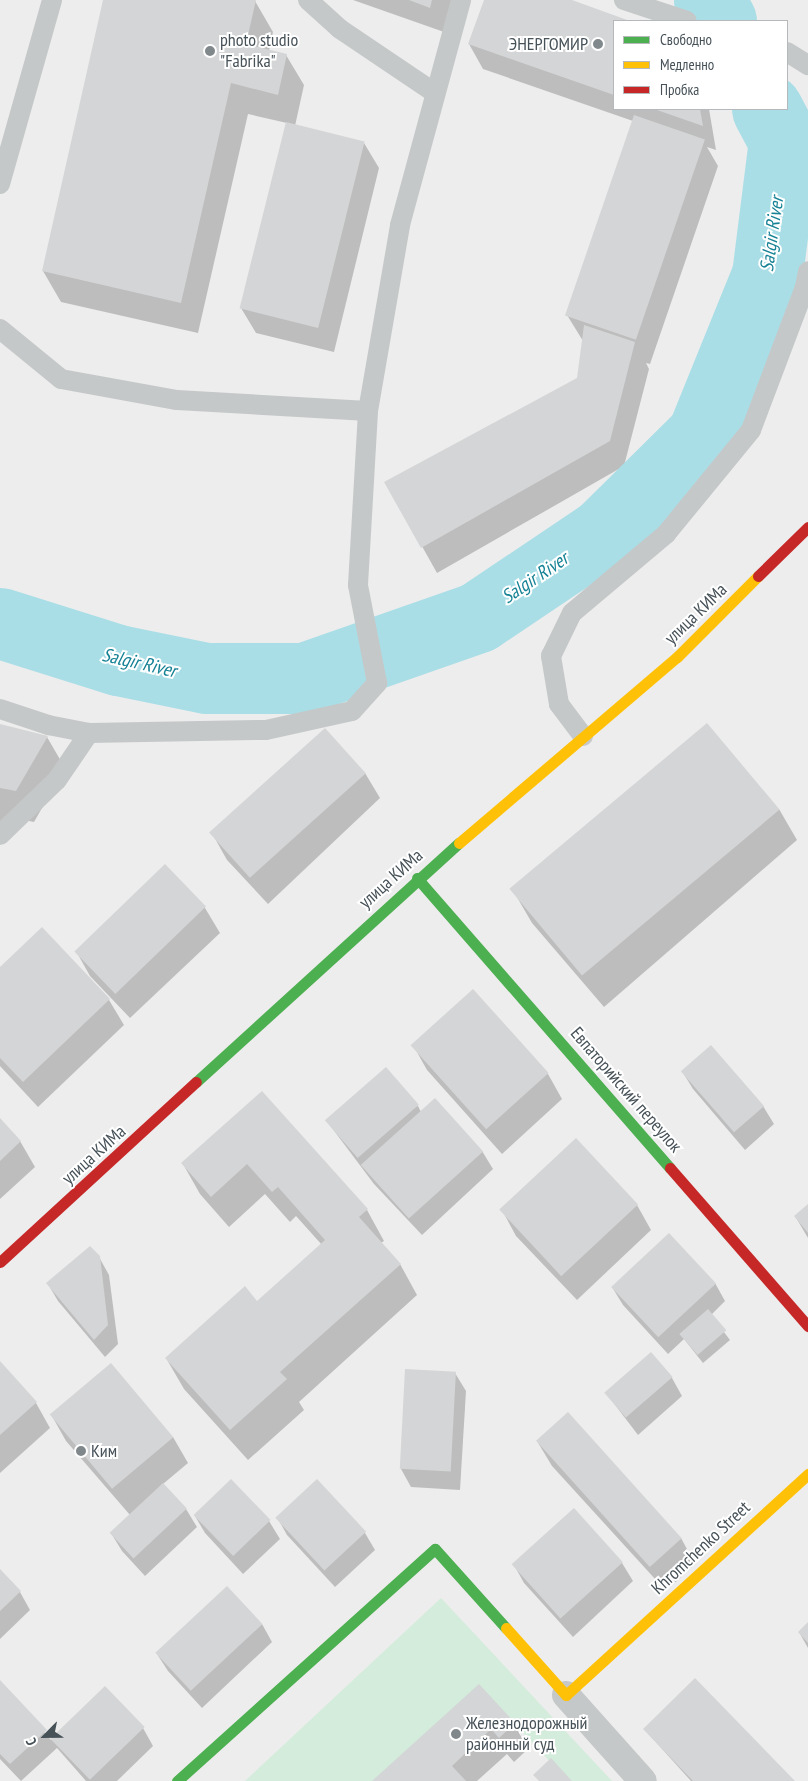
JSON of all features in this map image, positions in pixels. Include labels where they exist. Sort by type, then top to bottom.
[{"type":"street","name":"улица КИМа","points":[[0,1262],[417,878],[677,658],[808,527]]},
{"type":"street","name":"Евпаторийский переулок","points":[[417,878],[808,1326]]},
{"type":"street","name":"Khromchenko Street","points":[[566,1695],[808,1474]]},
{"type":"street","points":[[177,1781],[435,1549],[643,1781]]},
{"type":"lane","points":[[0,184],[52,0]]},
{"type":"lane","points":[[308,0],[340,29],[435,93]]},
{"type":"lane","points":[[0,709],[48,725],[89,733],[266,730],[352,711],[377,683],[358,585],[368,411],[400,224],[461,0]]},
{"type":"lane","points":[[624,0],[685,20]]},
{"type":"lane","points":[[583,736],[559,704],[551,656],[572,614],[666,534],[751,430],[805,287],[808,271]]},
{"type":"lane","points":[[0,329],[61,379],[177,400],[368,411]]},
{"type":"lane","points":[[0,836],[57,780],[89,733]]},
{"type":"green space","points":[[441,1598],[612,1781],[568,1781],[481,1688],[381,1781],[245,1781]]},
{"type":"building","points":[[103,0],[256,0],[246,44],[287,54],[278,95],[231,83],[181,303],[42,271]]},
{"type":"building","points":[[409,0],[432,0],[430,8]]},
{"type":"building","points":[[484,0],[572,0],[627,20],[613,20],[613,95],[468,44]]},
{"type":"building","points":[[657,110],[700,110],[703,126]]},
{"type":"building","points":[[634,115],[705,139],[636,340],[565,315]]},
{"type":"building","points":[[286,122],[365,142],[318,328],[240,308]]},
{"type":"building","points":[[584,325],[635,342],[610,441],[421,548],[384,482],[577,378]]},
{"type":"building","points":[[707,723],[780,810],[582,975],[509,889]]},
{"type":"building","points":[[0,724],[48,736],[16,791],[0,788]]},
{"type":"building","points":[[325,728],[366,773],[250,878],[209,832]]},
{"type":"building","points":[[165,864],[206,906],[115,994],[74,952]]},
{"type":"building","points":[[42,927],[110,999],[23,1082],[0,1058],[0,967]]},
{"type":"building","points":[[473,989],[549,1073],[486,1129],[411,1045]]},
{"type":"building","points":[[711,1045],[764,1106],[734,1132],[681,1071]]},
{"type":"building","points":[[386,1067],[419,1105],[358,1158],[325,1120]]},
{"type":"building","points":[[262,1091],[368,1209],[359,1217],[401,1264],[280,1372],[287,1379],[230,1430],[165,1358],[245,1286],[257,1301],[325,1240],[278,1187],[272,1192],[247,1164],[211,1197],[181,1163]]},
{"type":"building","points":[[435,1098],[483,1152],[409,1218],[361,1165]]},
{"type":"building","points":[[0,1118],[21,1141],[0,1161]]},
{"type":"building","points":[[576,1138],[638,1205],[561,1276],[499,1210]]},
{"type":"building","points":[[808,1204],[808,1233],[794,1216]]},
{"type":"building","points":[[669,1233],[716,1283],[658,1337],[611,1287]]},
{"type":"building","points":[[90,1246],[100,1256],[108,1325],[94,1340],[46,1283]]},
{"type":"building","points":[[708,1309],[726,1330],[698,1355],[679,1334]]},
{"type":"building","points":[[651,1352],[673,1377],[626,1418],[604,1393]]},
{"type":"building","points":[[0,1361],[37,1402],[0,1435]]},
{"type":"building","points":[[111,1363],[173,1437],[112,1489],[50,1414]]},
{"type":"building","points":[[405,1369],[456,1372],[451,1472],[400,1469]]},
{"type":"building","points":[[568,1412],[682,1538],[650,1567],[536,1441]]},
{"type":"building","points":[[231,1479],[271,1520],[233,1556],[194,1515]]},
{"type":"building","points":[[317,1479],[366,1532],[324,1571],[275,1518]]},
{"type":"building","points":[[163,1483],[187,1509],[133,1558],[110,1533]]},
{"type":"building","points":[[574,1508],[623,1562],[560,1618],[512,1564]]},
{"type":"building","points":[[0,1569],[21,1591],[0,1611]]},
{"type":"building","points":[[227,1586],[262,1624],[191,1691],[155,1653]]},
{"type":"building","points":[[808,1622],[808,1643],[798,1632]]},
{"type":"building","points":[[695,1678],[795,1781],[693,1781],[643,1729]]},
{"type":"building","points":[[0,1680],[47,1730],[10,1764],[0,1754]]},
{"type":"building","name":"Железнодорожный районный суд","points":[[479,1684],[515,1723],[499,1738],[491,1729],[452,1766],[466,1781],[372,1781]]},
{"type":"building","points":[[105,1686],[145,1727],[90,1780],[50,1739]]},
{"type":"building","name":"Железнодорожный районный суд","points":[[551,1758],[572,1781],[539,1781],[533,1775]]},
{"type":"waterway","name":"Salgir River","points":[[709,0],[720,20]]},
{"type":"waterway","name":"Salgir River","points":[[0,623],[118,660],[206,678],[304,678],[478,617],[603,533],[702,435],[767,275],[784,141],[768,110]]},
{"type":"traffic: fast","points":[[196,1082],[459,843]]},
{"type":"traffic: fast","points":[[417,878],[670,1168]]},
{"type":"traffic: fast","points":[[177,1781],[435,1549],[506,1628]]},
{"type":"traffic: slow","points":[[459,843],[677,657],[758,576]]},
{"type":"traffic: slow","points":[[506,1628],[566,1695],[808,1474]]},
{"type":"traffic: jam","points":[[758,576],[808,527]]},
{"type":"traffic: jam","points":[[0,1262],[196,1082]]},
{"type":"traffic: jam","points":[[670,1168],[808,1326]]},
{"type":"place","name":"ЭНЕРГОМИР","points":[[598,44]]},
{"type":"place","name":"photo studio \"Fabrika\"","points":[[210,51]]},
{"type":"place","name":"Ким","points":[[81,1451]]},
{"type":"place","name":"Железнодорожный районный суд","points":[[456,1734]]}]
